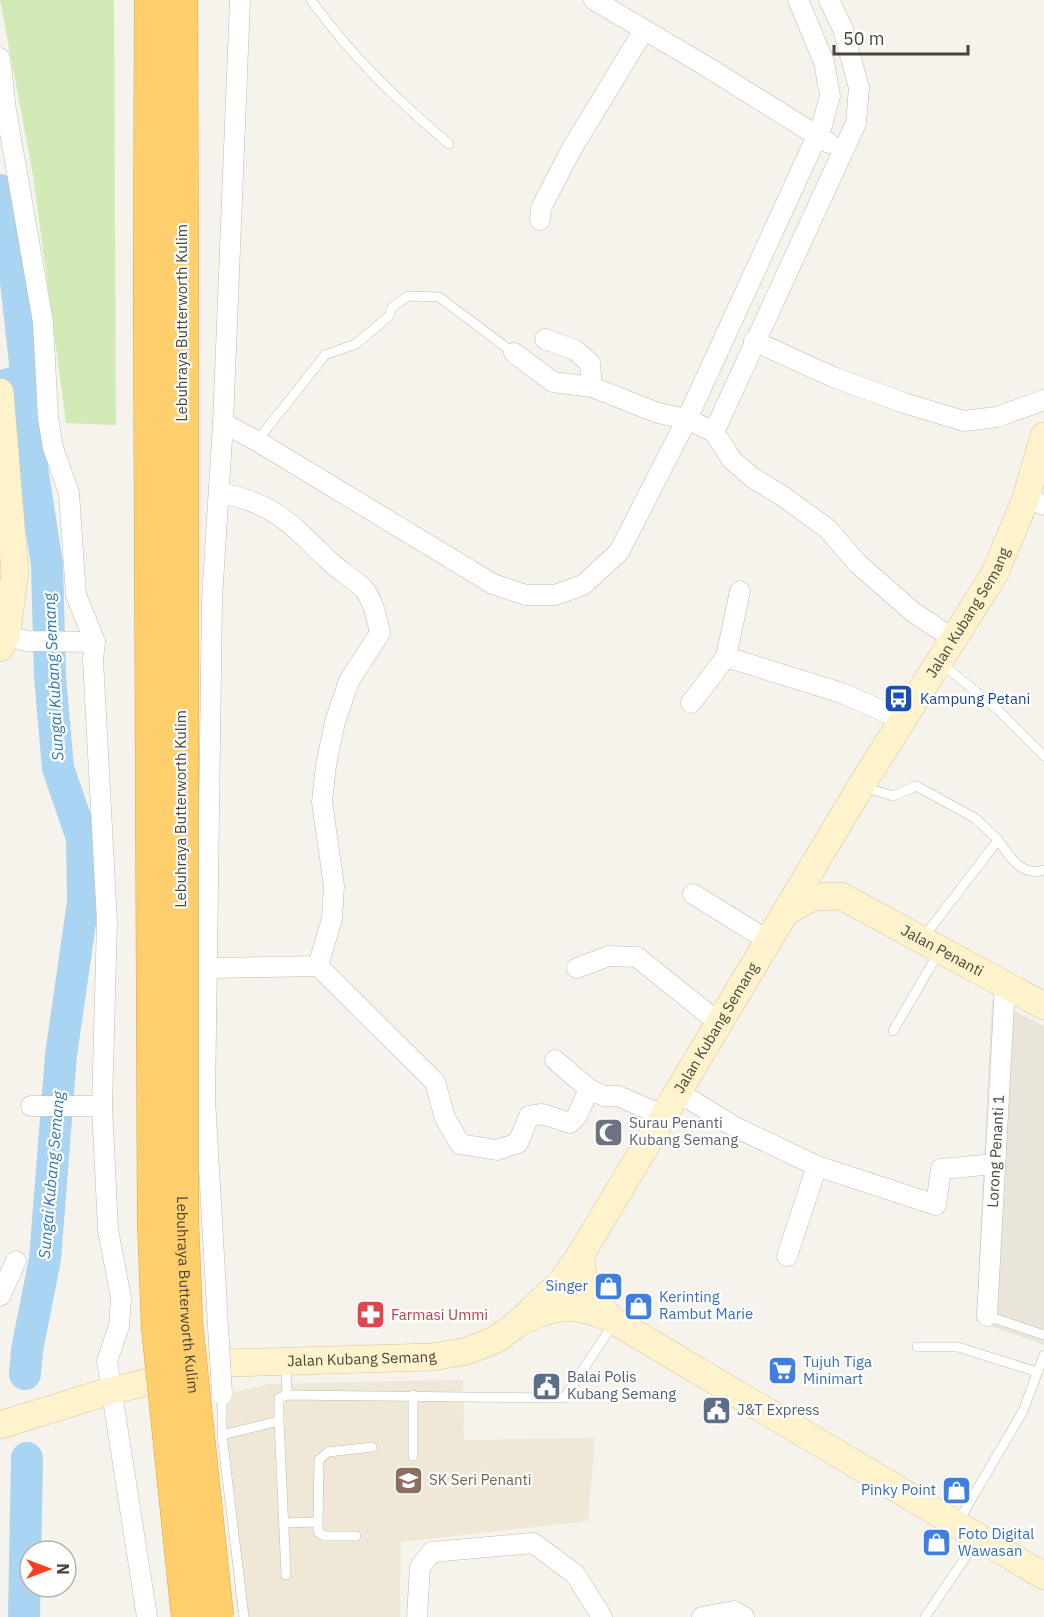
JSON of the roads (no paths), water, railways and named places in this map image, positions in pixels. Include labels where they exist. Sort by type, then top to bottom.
[{"type":"highway","points":[[143,0],[150,72]]},
{"type":"highway","name":"Lebuhraya Butterworth Kulim","points":[[151,0],[154,1222],[158,1327],[189,1617]]},
{"type":"highway","name":"Lebuhraya Butterworth Kulim","points":[[181,0],[183,72],[182,1222],[186,1323],[217,1617]]},
{"type":"highway","points":[[183,72],[192,0]]},
{"type":"main road","points":[[1,404],[2,454],[15,573],[11,642]]},
{"type":"main road","name":"Jalan Kubang Semang","points":[[0,1425],[105,1393],[226,1363],[432,1357],[468,1351],[495,1340],[516,1325],[562,1281],[582,1254],[861,786],[955,640],[995,573],[1035,502],[1044,436]]},
{"type":"main road","points":[[786,912],[813,897],[841,896],[832,877],[828,858],[832,835]]},
{"type":"main road","name":"Jalan Penanti","points":[[841,896],[1044,1006]]},
{"type":"main road","points":[[582,1254],[582,1274],[589,1290],[612,1319]]},
{"type":"main road","points":[[516,1325],[546,1310],[564,1307],[587,1308],[612,1319],[1044,1576]]},
{"type":"street","points":[[222,1394],[205,1099],[212,599],[223,423],[242,0]]},
{"type":"street","points":[[594,0],[841,152]]},
{"type":"street","points":[[223,423],[257,441],[493,584],[526,595],[555,595],[583,585],[619,552],[687,418],[818,136],[830,96],[824,62],[798,0]]},
{"type":"street","points":[[714,432],[856,123],[859,88],[843,29],[829,0]]},
{"type":"street","points":[[540,220],[541,208],[571,150],[644,30]]},
{"type":"street","points":[[0,58],[11,141],[43,322],[48,418],[53,448],[69,493],[76,595],[93,659],[107,922],[102,1106],[108,1230],[121,1298],[119,1326],[107,1361],[105,1393],[147,1617]]},
{"type":"street","points":[[545,339],[575,350],[590,363],[592,387]]},
{"type":"street","points":[[754,341],[833,377],[904,403],[964,421],[998,417],[1044,400]]},
{"type":"street","points":[[514,353],[553,382],[592,387],[658,413],[687,418],[714,432],[732,460],[753,478],[828,529],[857,563],[913,612],[955,640]]},
{"type":"street","points":[[219,493],[255,501],[283,516],[347,578],[362,587],[374,609],[380,633],[349,681],[335,722],[326,765],[322,802],[334,886],[332,919],[318,966]]},
{"type":"street","points":[[691,703],[726,657],[740,591]]},
{"type":"street","points":[[11,642],[90,642]]},
{"type":"street","points":[[726,657],[842,693],[903,720]]},
{"type":"street","points":[[693,894],[769,941]]},
{"type":"street","points":[[577,968],[609,956],[637,957],[719,1023]]},
{"type":"street","points":[[208,968],[318,966],[364,1015],[435,1082],[445,1118],[460,1144],[497,1150],[518,1143],[529,1116],[542,1114],[570,1123],[577,1116],[589,1089]]},
{"type":"street","name":"Lorong Penanti 1","points":[[987,1316],[1005,985]]},
{"type":"street","points":[[555,1059],[589,1089],[604,1096],[618,1096],[664,1116]]},
{"type":"street","points":[[678,1092],[735,1126],[818,1166],[936,1205],[942,1169],[995,1164]]},
{"type":"street","points":[[36,1106],[102,1106]]},
{"type":"street","points":[[787,1256],[818,1166]]},
{"type":"street","points":[[0,1296],[16,1261]]},
{"type":"street","points":[[417,1617],[420,1567],[432,1552],[534,1543],[575,1574],[602,1617]]},
{"type":"street","points":[[702,1617],[734,1611],[744,1617]]},
{"type":"lane","points":[[311,0],[340,41],[392,96],[449,144]]},
{"type":"lane","points":[[257,441],[326,355],[356,344],[389,316],[392,307],[408,296],[439,297],[514,353]]},
{"type":"lane","points":[[940,662],[998,710],[1044,756]]},
{"type":"lane","points":[[861,786],[893,796],[916,786],[975,818],[998,840],[1016,866],[1037,872],[1044,870]]},
{"type":"lane","points":[[893,1031],[931,945],[998,840]]},
{"type":"lane","points":[[987,1316],[1044,1335]]},
{"type":"lane","points":[[286,1575],[279,1398],[287,1395],[413,1395],[564,1398],[612,1319]]},
{"type":"lane","points":[[917,1347],[958,1347],[1037,1372]]},
{"type":"lane","points":[[925,1617],[1023,1412],[1044,1355]]},
{"type":"lane","points":[[286,1360],[287,1395]]},
{"type":"lane","points":[[222,1394],[222,1435],[244,1617]]},
{"type":"lane","points":[[413,1395],[413,1456]]},
{"type":"lane","points":[[222,1435],[279,1421]]},
{"type":"lane","points":[[356,1536],[325,1536],[318,1532],[319,1460],[328,1452],[372,1448]]},
{"type":"lane","points":[[284,1523],[318,1522]]},
{"type":"waterway","name":"Sungai Kubang Semang","points":[[0,190],[6,211],[16,282],[26,372],[31,461],[47,565],[50,676],[58,768],[82,838],[83,902],[61,1055],[45,1259],[27,1350],[25,1374]]},
{"type":"waterway","points":[[0,379],[26,372]]},
{"type":"waterway","name":"Sungai Kubang Semang","points":[[24,1617],[27,1458]]},
{"type":"place","name":"Kampung Petani","points":[[899,699]]},
{"type":"place","name":"Surau Penanti Kubang Semang","points":[[608,1132]]},
{"type":"place","name":"Singer","points":[[609,1286]]},
{"type":"place","name":"Kerinting Rambut Marie","points":[[638,1306]]},
{"type":"place","name":"Farmasi Ummi","points":[[370,1315]]},
{"type":"place","name":"Tujuh Tiga Minimart","points":[[782,1371]]},
{"type":"place","name":"Balai Polis Kubang Semang","points":[[546,1386]]},
{"type":"place","name":"J&T Express","points":[[716,1410]]},
{"type":"place","name":"SK Seri Penanti","points":[[408,1480]]},
{"type":"place","name":"Pinky Point","points":[[957,1490]]},
{"type":"place","name":"Foto Digital Wawasan","points":[[937,1543]]}]
